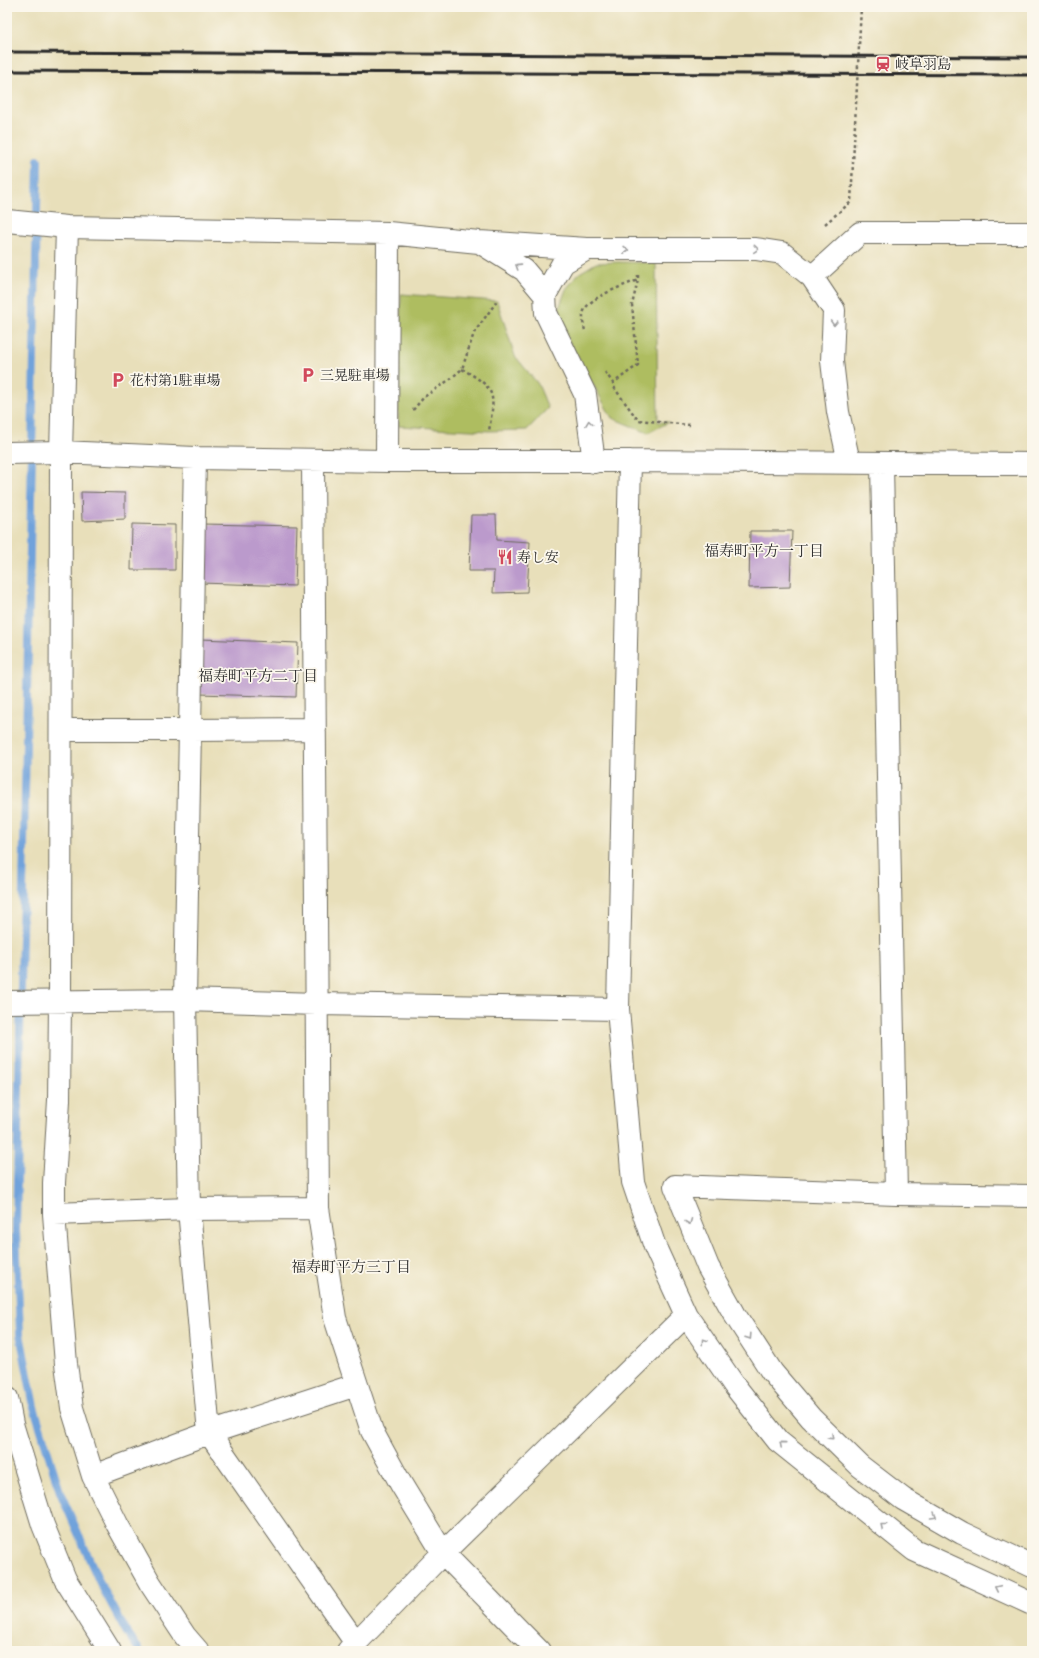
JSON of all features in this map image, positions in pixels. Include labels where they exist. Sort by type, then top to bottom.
[{"type":"street","points":[[14,222],[61,226],[388,232],[479,242],[587,249],[756,249],[782,254],[812,277],[834,310],[832,361],[838,412],[850,462]]},
{"type":"street","points":[[61,226],[56,453],[61,730],[52,1003],[58,1100],[54,1214],[66,1364],[72,1408],[94,1476],[117,1524],[150,1583],[185,1636],[198,1651]]},
{"type":"street","points":[[387,461],[388,232]]},
{"type":"street","points":[[812,277],[860,233],[1032,233]]},
{"type":"street","points":[[479,242],[524,270],[545,295]]},
{"type":"street","points":[[587,249],[563,263],[545,295],[546,313],[585,394],[594,462]]},
{"type":"street","points":[[12,453],[387,461],[1032,464]]},
{"type":"street","points":[[195,458],[185,1000],[189,1209],[209,1433],[352,1647],[443,1553],[686,1315]]},
{"type":"street","points":[[313,460],[318,1004],[318,1208],[336,1318],[372,1431],[401,1484],[443,1553],[539,1651]]},
{"type":"street","points":[[630,461],[618,1009],[633,1182],[655,1247],[686,1315],[734,1385],[778,1441],[914,1550],[1032,1604]]},
{"type":"street","points":[[882,464],[896,1194]]},
{"type":"street","points":[[61,730],[315,729]]},
{"type":"street","points":[[7,1002],[52,1003],[185,1000],[318,1004],[618,1009]]},
{"type":"street","points":[[1032,1196],[896,1194],[675,1186],[708,1267],[735,1315],[772,1372],[811,1418],[860,1466],[903,1499],[962,1533],[1032,1566]]},
{"type":"street","points":[[54,1214],[189,1209],[318,1208]]},
{"type":"street","points":[[94,1476],[209,1433],[356,1384]]},
{"type":"street","points":[[7,1398],[12,1424],[43,1525],[65,1579],[110,1651]]},
{"type":"path","points":[[825,224],[851,202],[861,7]]},
{"type":"path","points":[[613,383],[638,365],[632,305],[638,280],[638,268]]},
{"type":"path","points":[[585,333],[584,311],[590,302],[610,290],[638,280]]},
{"type":"path","points":[[409,414],[424,398],[462,369],[474,333],[497,301]]},
{"type":"path","points":[[462,369],[481,380],[491,391],[494,405],[489,432]]},
{"type":"path","points":[[604,371],[613,383],[615,389],[638,420],[690,425]]},
{"type":"green space","points":[[596,263],[656,263],[658,422],[669,422],[648,433],[612,418],[563,331],[559,308],[566,289],[578,274]]},
{"type":"green space","points":[[401,294],[497,301],[515,356],[538,384],[548,408],[527,430],[489,431],[398,426]]},
{"type":"building","points":[[81,492],[125,493],[125,519],[82,521]]},
{"type":"building","points":[[471,515],[496,515],[497,540],[530,542],[527,592],[493,593],[494,571],[469,571]]},
{"type":"building","points":[[132,524],[175,525],[175,570],[131,570]]},
{"type":"building","points":[[202,524],[297,526],[295,586],[200,583]]},
{"type":"building","points":[[750,531],[792,531],[790,587],[749,588]]},
{"type":"building","points":[[201,639],[298,643],[296,697],[199,694]]},
{"type":"waterway","points":[[38,160],[16,1230],[20,1334],[34,1407],[60,1492],[99,1581],[127,1633],[140,1651]]},
{"type":"railway","points":[[7,52],[1032,57]]},
{"type":"railway","points":[[7,71],[1032,75]]},
{"type":"place","name":"岐阜羽島","points":[[883,64]]},
{"type":"place","name":"三晃駐車場","points":[[308,375]]},
{"type":"place","name":"花村第1駐車場","points":[[118,380]]},
{"type":"place","name":"寿し安","points":[[505,557]]},
{"type":"district","name":"福寿町平方一丁目","points":[[764,550]]},
{"type":"district","name":"福寿町平方二丁目","points":[[258,675]]},
{"type":"district","name":"福寿町平方三丁目","points":[[351,1266]]}]
